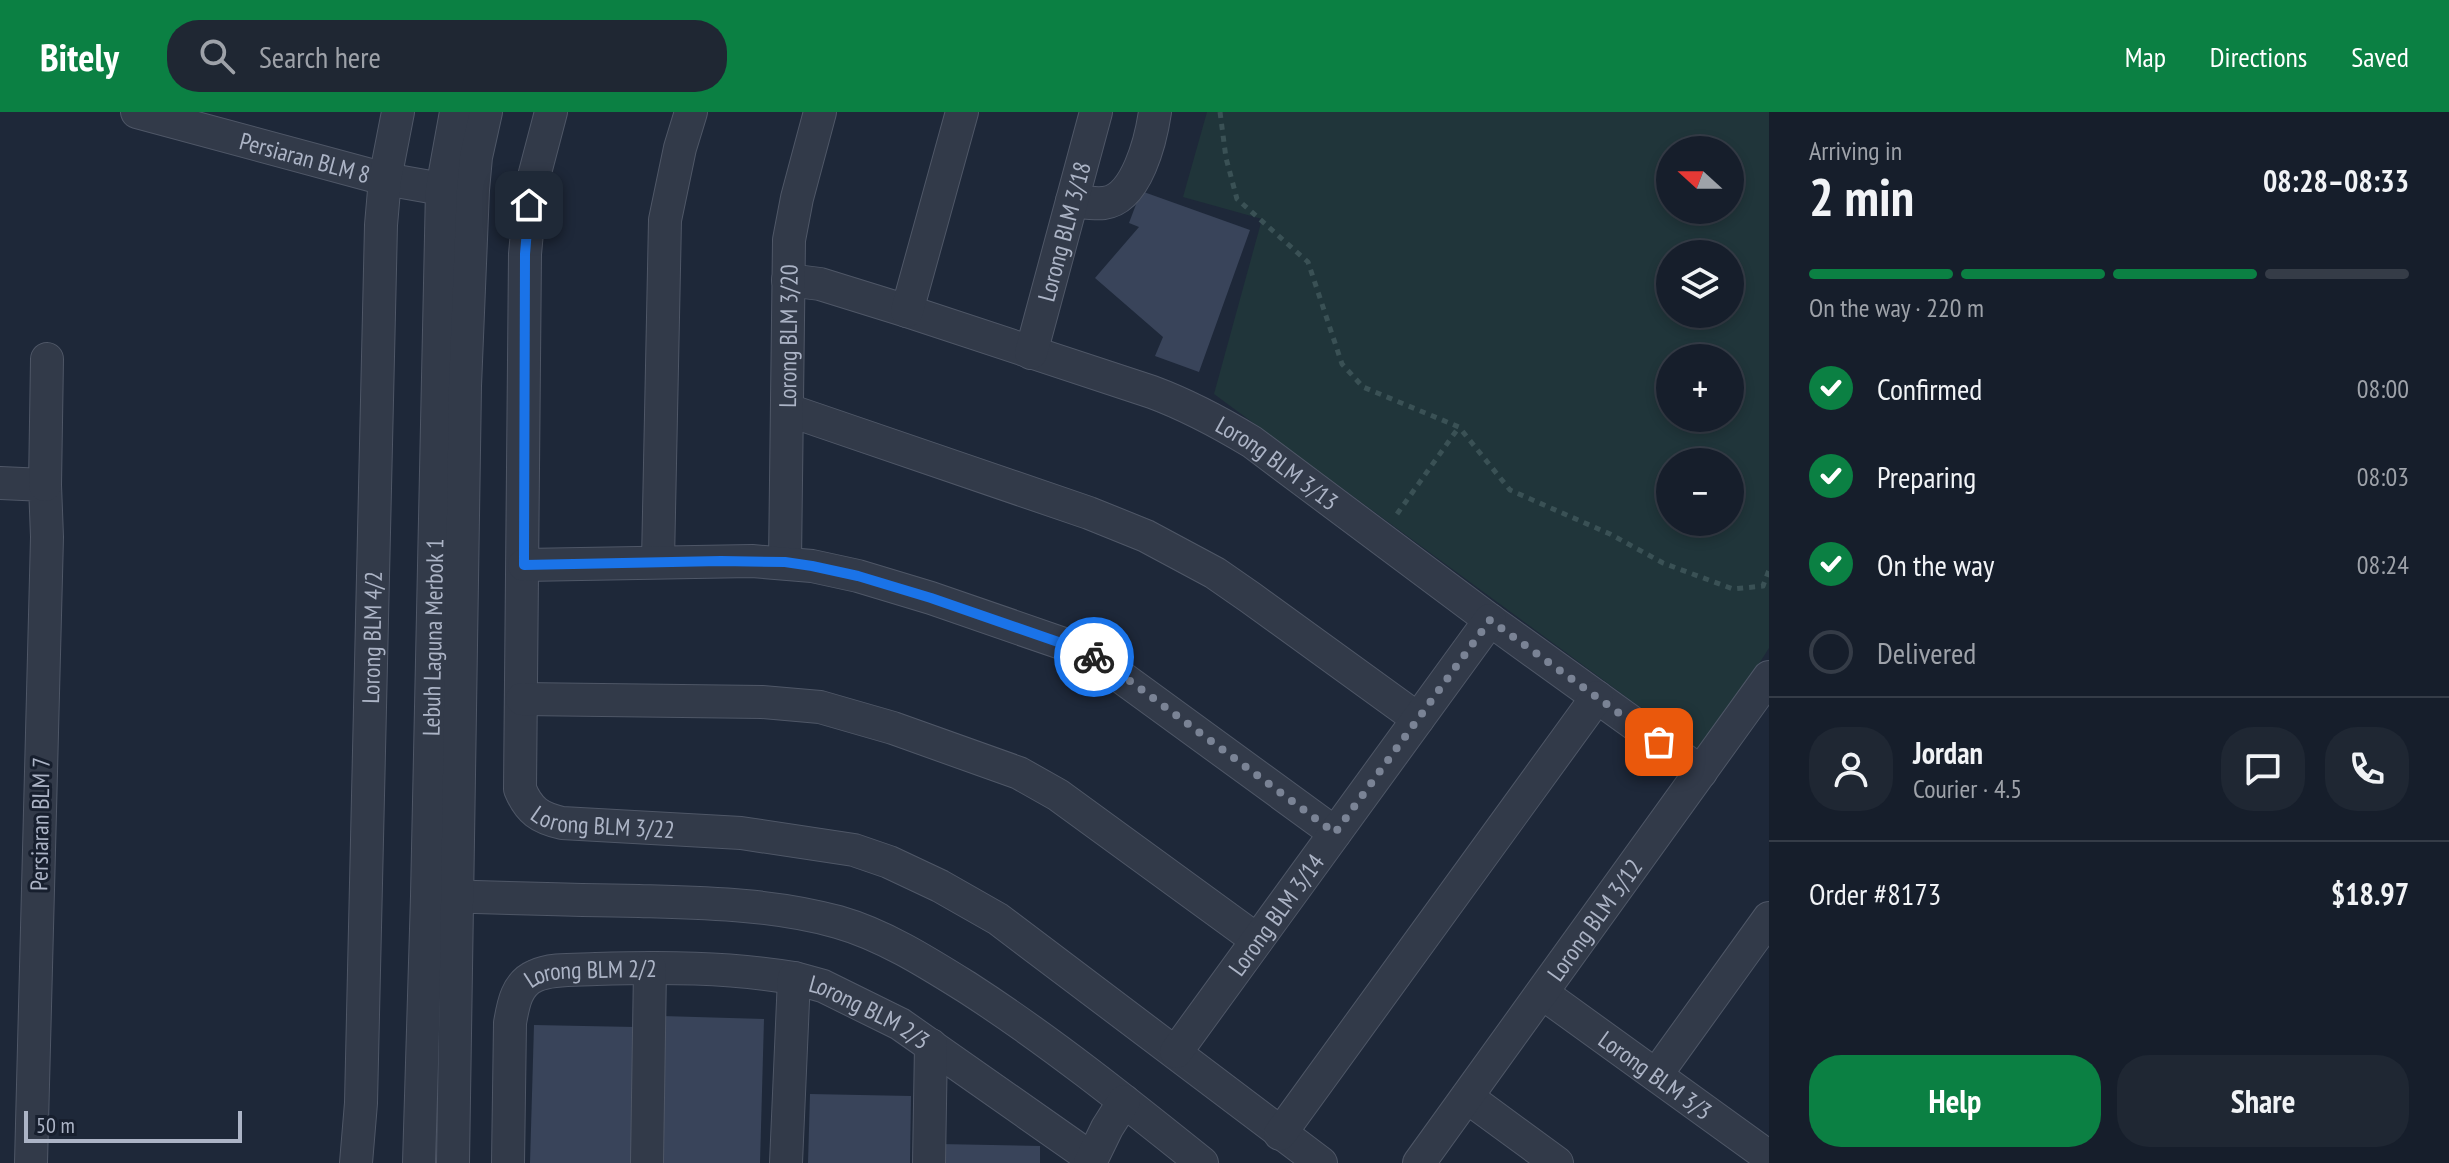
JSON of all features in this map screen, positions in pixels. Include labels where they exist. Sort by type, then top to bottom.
[{"type":"street","name":"Persiaran BLM 8","points":[[137,112],[385,179],[457,190]]},
{"type":"street","name":"Lorong BLM 4/2","points":[[356,1163],[361,1103],[381,239],[385,179],[398,112]]},
{"type":"street","name":"Lebuh Laguna Merbok 1","points":[[453,1163],[443,896],[456,112]]},
{"type":"street","name":"Lebuh Laguna Merbok 1","points":[[457,190],[476,157],[486,112]]},
{"type":"street","name":"Lorong BLM 3/22","points":[[551,112],[531,188],[526,223],[520,789],[527,804],[545,819],[562,823],[741,833],[824,844],[889,862],[998,919],[1321,1163]]},
{"type":"street","points":[[658,561],[665,220],[691,112]]},
{"type":"street","name":"Lorong BLM 3/20","points":[[785,562],[789,240],[820,112]]},
{"type":"street","points":[[907,311],[962,112]]},
{"type":"street","name":"Lorong BLM 3/18","points":[[1031,353],[1096,112]]},
{"type":"street","points":[[1072,201],[1105,203],[1123,196],[1140,167],[1155,112]]},
{"type":"street","name":"Lorong BLM 3/13","points":[[788,280],[820,284],[907,311],[1152,392],[1217,420],[1252,442],[1490,620],[1701,772]]},
{"type":"street","name":"Persiaran BLM 7","points":[[31,1163],[47,537],[47,359]]},
{"type":"street","points":[[788,410],[1089,513],[1146,536],[1239,589],[1418,719]]},
{"type":"street","points":[[0,483],[45,485]]},
{"type":"street","points":[[524,565],[658,561],[785,562],[858,576],[931,598],[1064,644],[1095,658],[1335,833]]},
{"type":"street","name":"Lorong BLM 3/14","points":[[1176,1052],[1490,620]]},
{"type":"street","name":"Lorong BLM 3/12","points":[[1419,1163],[1769,677]]},
{"type":"street","points":[[1280,1134],[1597,697]]},
{"type":"street","points":[[522,699],[762,702],[820,707],[893,728],[1019,773],[1058,795],[1257,940]]},
{"type":"street","name":"Lebuh Laguna Merbok 1","points":[[419,1163],[443,896]]},
{"type":"street","points":[[443,896],[727,904],[801,913],[842,923],[935,967],[991,1003],[1202,1163]]},
{"type":"street","points":[[1656,1075],[1769,918]]},
{"type":"street","points":[[647,1163],[650,968]]},
{"type":"street","name":"Lorong BLM 2/2","points":[[508,1163],[510,1023],[518,992],[526,981],[536,975],[577,970],[650,968],[744,970],[794,978]]},
{"type":"street","name":"Lorong BLM 2/3","points":[[786,1163],[794,978],[823,986],[867,1006],[931,1045],[1090,1161]]},
{"type":"street","name":"Lorong BLM 3/3","points":[[1542,993],[1767,1151]]},
{"type":"street","points":[[929,1163],[931,1045]]},
{"type":"street","points":[[1467,1097],[1557,1163]]},
{"type":"street","points":[[1090,1161],[1124,1101]]},
{"type":"path","points":[[1220,112],[1226,158],[1237,199],[1308,262],[1342,364],[1363,387],[1459,427],[1510,490],[1610,534],[1663,563],[1733,589],[1763,586],[1769,570]]},
{"type":"path","points":[[1380,538],[1459,427]]},
{"type":"green space","points":[[1207,112],[1769,112],[1769,648],[1741,692],[1697,749],[1214,394],[1262,219],[1183,197]]},
{"type":"building","points":[[1141,191],[1250,230],[1199,372],[1155,356],[1163,337],[1095,278],[1139,227],[1129,223]]},
{"type":"building","points":[[662,1016],[764,1019],[760,1163],[658,1163]]},
{"type":"building","points":[[534,1025],[635,1027],[632,1163],[530,1163]]},
{"type":"building","points":[[810,1094],[911,1096],[910,1163],[808,1163]]},
{"type":"building","points":[[939,1144],[1040,1146],[1040,1163],[938,1163]]},
{"type":"way so far","points":[[1094,657],[1335,833],[1490,620],[1659,742]]},
{"type":"route","points":[[529,205],[525,254],[524,565],[721,561],[785,562],[812,566],[931,598],[1094,657]]}]
